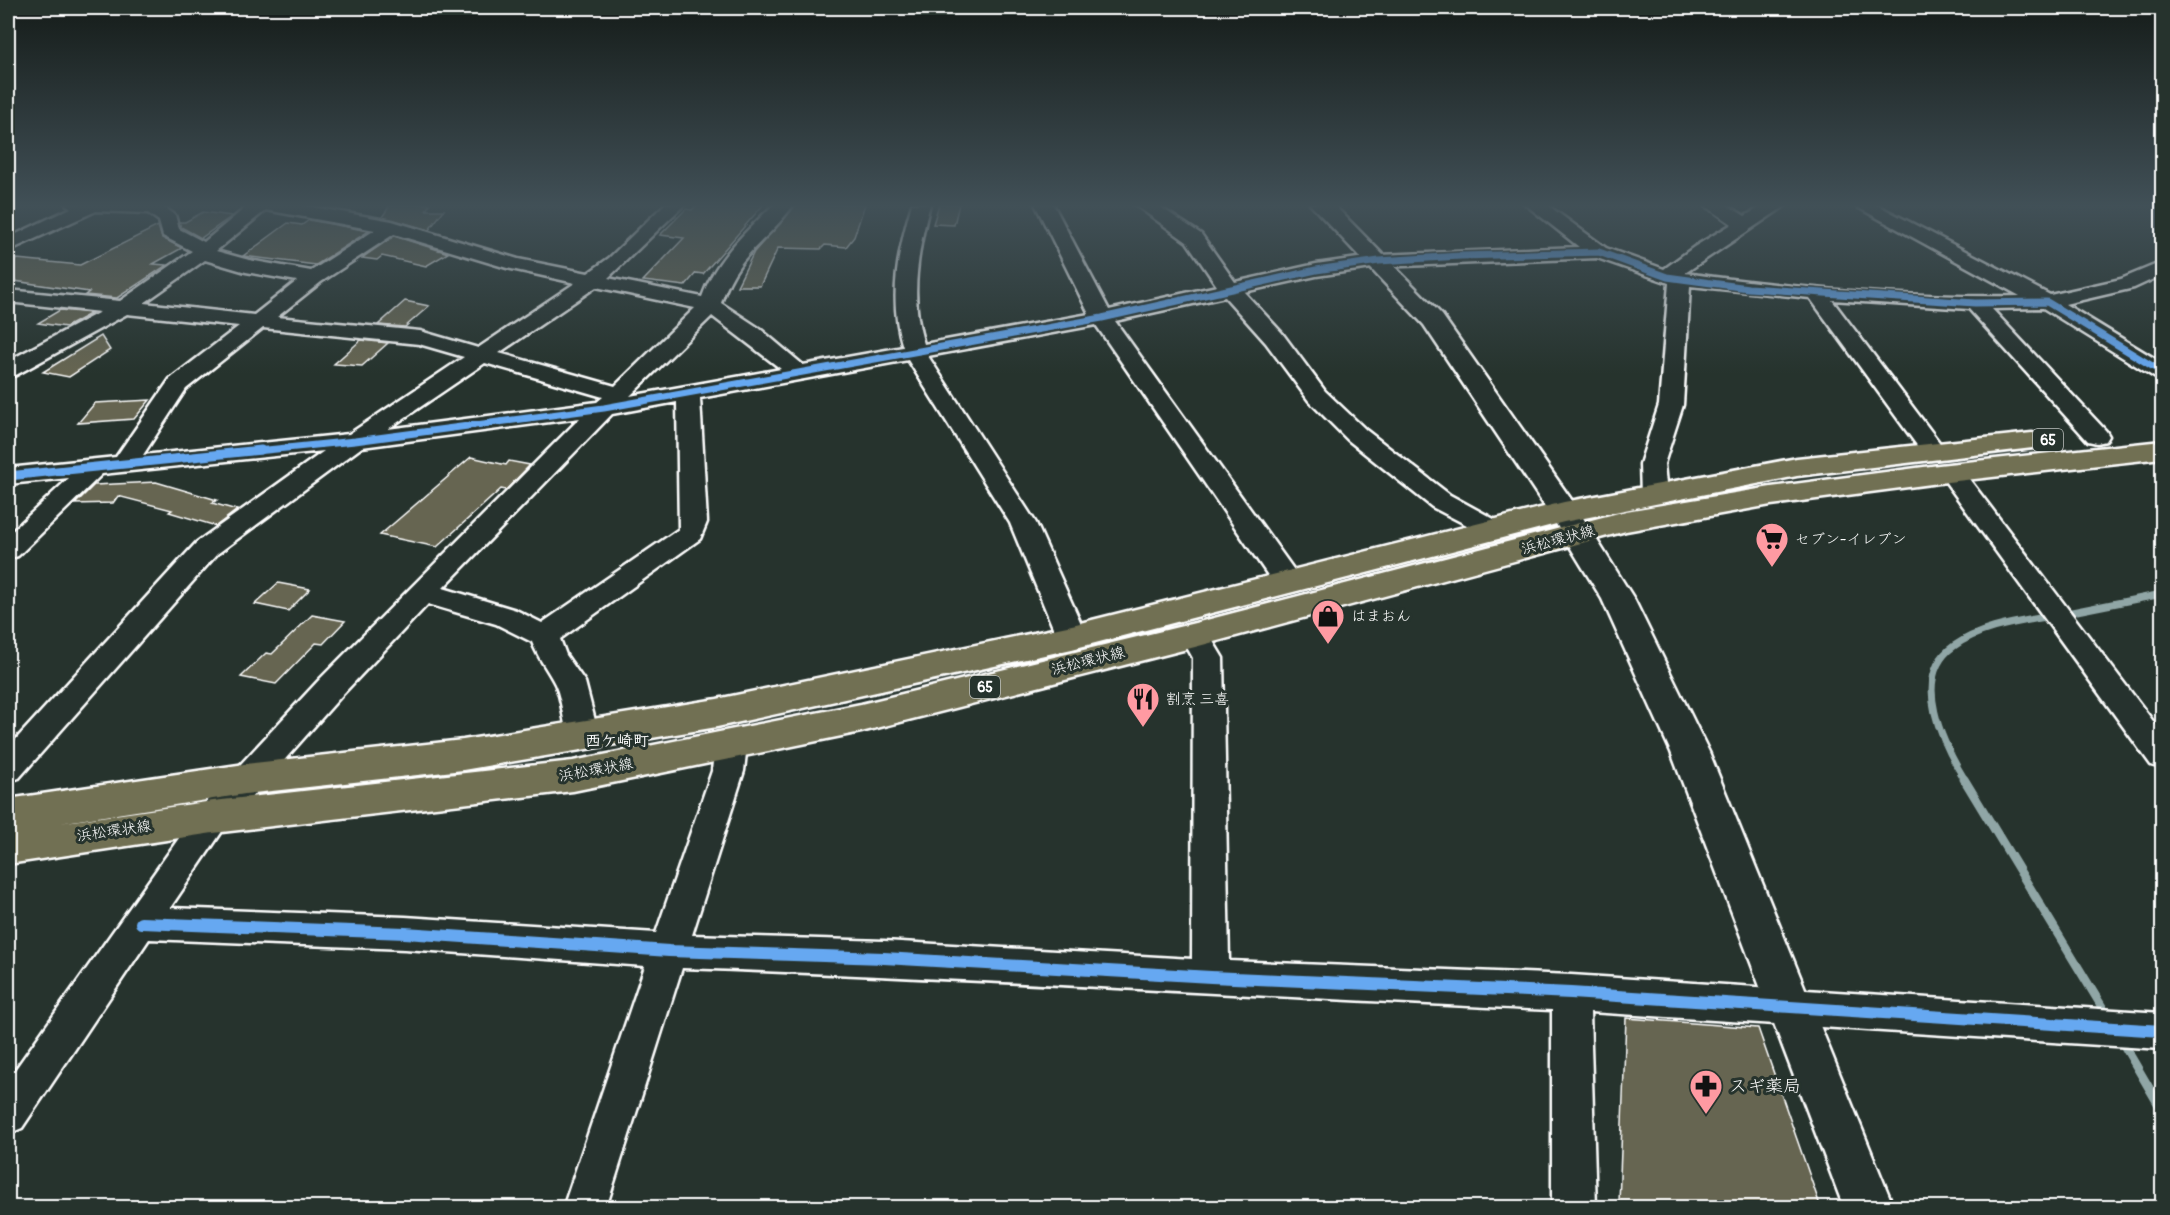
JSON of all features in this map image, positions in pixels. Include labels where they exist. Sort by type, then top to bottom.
[{"type":"main road","name":"浜松環状線","points":[[8,815],[245,779],[463,756],[717,713],[1072,637],[1286,580],[1494,530],[1626,521],[1942,461],[2097,436],[2163,429]]},
{"type":"main road","name":"浜松環状線","points":[[8,847],[213,817],[573,776],[861,718],[1195,635],[1572,523],[1654,495],[1797,467],[2163,450]]},
{"type":"street","points":[[8,370],[125,307],[190,261]]},
{"type":"street","points":[[231,261],[246,266],[314,278]]},
{"type":"street","points":[[124,464],[178,384],[314,278],[340,261]]},
{"type":"street","points":[[503,261],[590,282],[710,305],[752,333],[799,373]]},
{"type":"street","points":[[8,770],[207,548],[355,441],[590,282],[617,261]]},
{"type":"street","points":[[8,1114],[213,817],[245,779],[423,592],[611,401],[687,330],[710,305],[718,282],[731,261]]},
{"type":"street","points":[[910,261],[904,289],[907,332],[916,354],[1023,523],[1072,637]]},
{"type":"street","points":[[1073,261],[1102,318],[1286,580]]},
{"type":"street","points":[[1212,261],[1230,290],[1274,338],[1317,396],[1357,435],[1441,501],[1494,530]]},
{"type":"street","points":[[1379,261],[1433,320],[1572,523],[1618,599],[1690,752],[1869,1208]]},
{"type":"street","points":[[8,476],[355,441],[611,401],[688,394],[916,354],[1102,318],[1316,270],[1386,261]]},
{"type":"street","points":[[1624,261],[1674,278],[1817,294],[1976,303],[2046,302],[2127,284],[2163,268]]},
{"type":"street","points":[[1674,278],[1696,261]]},
{"type":"street","points":[[1968,261],[2046,302],[2163,372]]},
{"type":"street","points":[[1654,495],[1652,464],[1671,405],[1674,278]]},
{"type":"street","points":[[1817,294],[2163,756]]},
{"type":"street","points":[[8,296],[420,338],[483,355],[611,401]]},
{"type":"street","points":[[1976,303],[2097,436]]},
{"type":"street","points":[[544,636],[692,534],[694,522],[688,394]]},
{"type":"street","points":[[8,550],[95,467]]},
{"type":"street","points":[[423,592],[506,617],[544,636],[553,659],[570,682],[583,736]]},
{"type":"street","points":[[1195,635],[1208,658],[1211,977]]},
{"type":"street","points":[[584,1208],[728,771],[730,744]]},
{"type":"street","points":[[141,922],[405,933],[669,951],[884,958],[1211,977],[1571,993],[2135,1029]]},
{"type":"street","points":[[1571,993],[1574,1208]]},
{"type":"building","points":[[14,261],[80,265],[89,261],[159,261],[153,264],[167,265],[117,298],[85,295],[89,292],[8,280],[8,264]]},
{"type":"building","points":[[281,261],[323,261],[316,265]]},
{"type":"building","points":[[403,261],[435,261],[426,266]]},
{"type":"building","points":[[662,261],[715,261],[703,274],[696,273],[685,286],[643,281]]},
{"type":"building","points":[[750,261],[772,261],[760,286],[737,286]]},
{"type":"building","points":[[405,301],[429,306],[405,327],[378,325]]},
{"type":"building","points":[[60,310],[92,313],[66,327],[38,323]]},
{"type":"building","points":[[101,336],[110,350],[69,377],[43,372]]},
{"type":"building","points":[[361,340],[388,343],[362,366],[334,364]]},
{"type":"building","points":[[150,400],[134,419],[78,423],[95,403]]},
{"type":"building","points":[[471,457],[506,465],[509,461],[530,465],[506,490],[501,489],[437,547],[380,535]]},
{"type":"building","points":[[156,482],[217,500],[212,503],[237,510],[216,526],[169,512],[172,510],[118,496],[113,503],[75,504],[94,485]]},
{"type":"building","points":[[278,583],[310,589],[288,611],[255,604]]},
{"type":"building","points":[[312,615],[345,621],[323,644],[316,643],[276,684],[241,677],[266,653],[272,654]]},
{"type":"building","name":"スギ薬局","points":[[1626,1018],[1758,1028],[1821,1208],[1695,1208],[1619,1203]]},
{"type":"waterway","points":[[2062,614],[2162,594]]},
{"type":"waterway","points":[[1965,780],[1940,731],[1935,712],[1932,693],[1934,675],[1941,659],[1954,646],[1976,634],[2001,626],[2051,616]]},
{"type":"waterway","points":[[1964,779],[2107,1015]]},
{"type":"waterway","points":[[2121,1040],[2162,1110]]},
{"type":"cycle path","points":[[8,476],[355,441],[604,408],[1102,318],[1316,270],[1384,261]]},
{"type":"cycle path","points":[[1623,261],[1667,277],[1748,288],[1975,303],[2047,302],[2162,372]]},
{"type":"cycle path","points":[[141,923],[405,933],[669,951],[884,958],[1211,977],[1571,993],[2162,1031]]},
{"type":"place","name":"セブン-イレブン","points":[[1772,568]]},
{"type":"place","name":"はまおん","points":[[1328,645]]},
{"type":"place","name":"割烹 三喜","points":[[1143,728]]},
{"type":"place","name":"スギ薬局","points":[[1706,1115]]},
{"type":"district","name":"西ケ崎町","points":[[617,741]]}]
